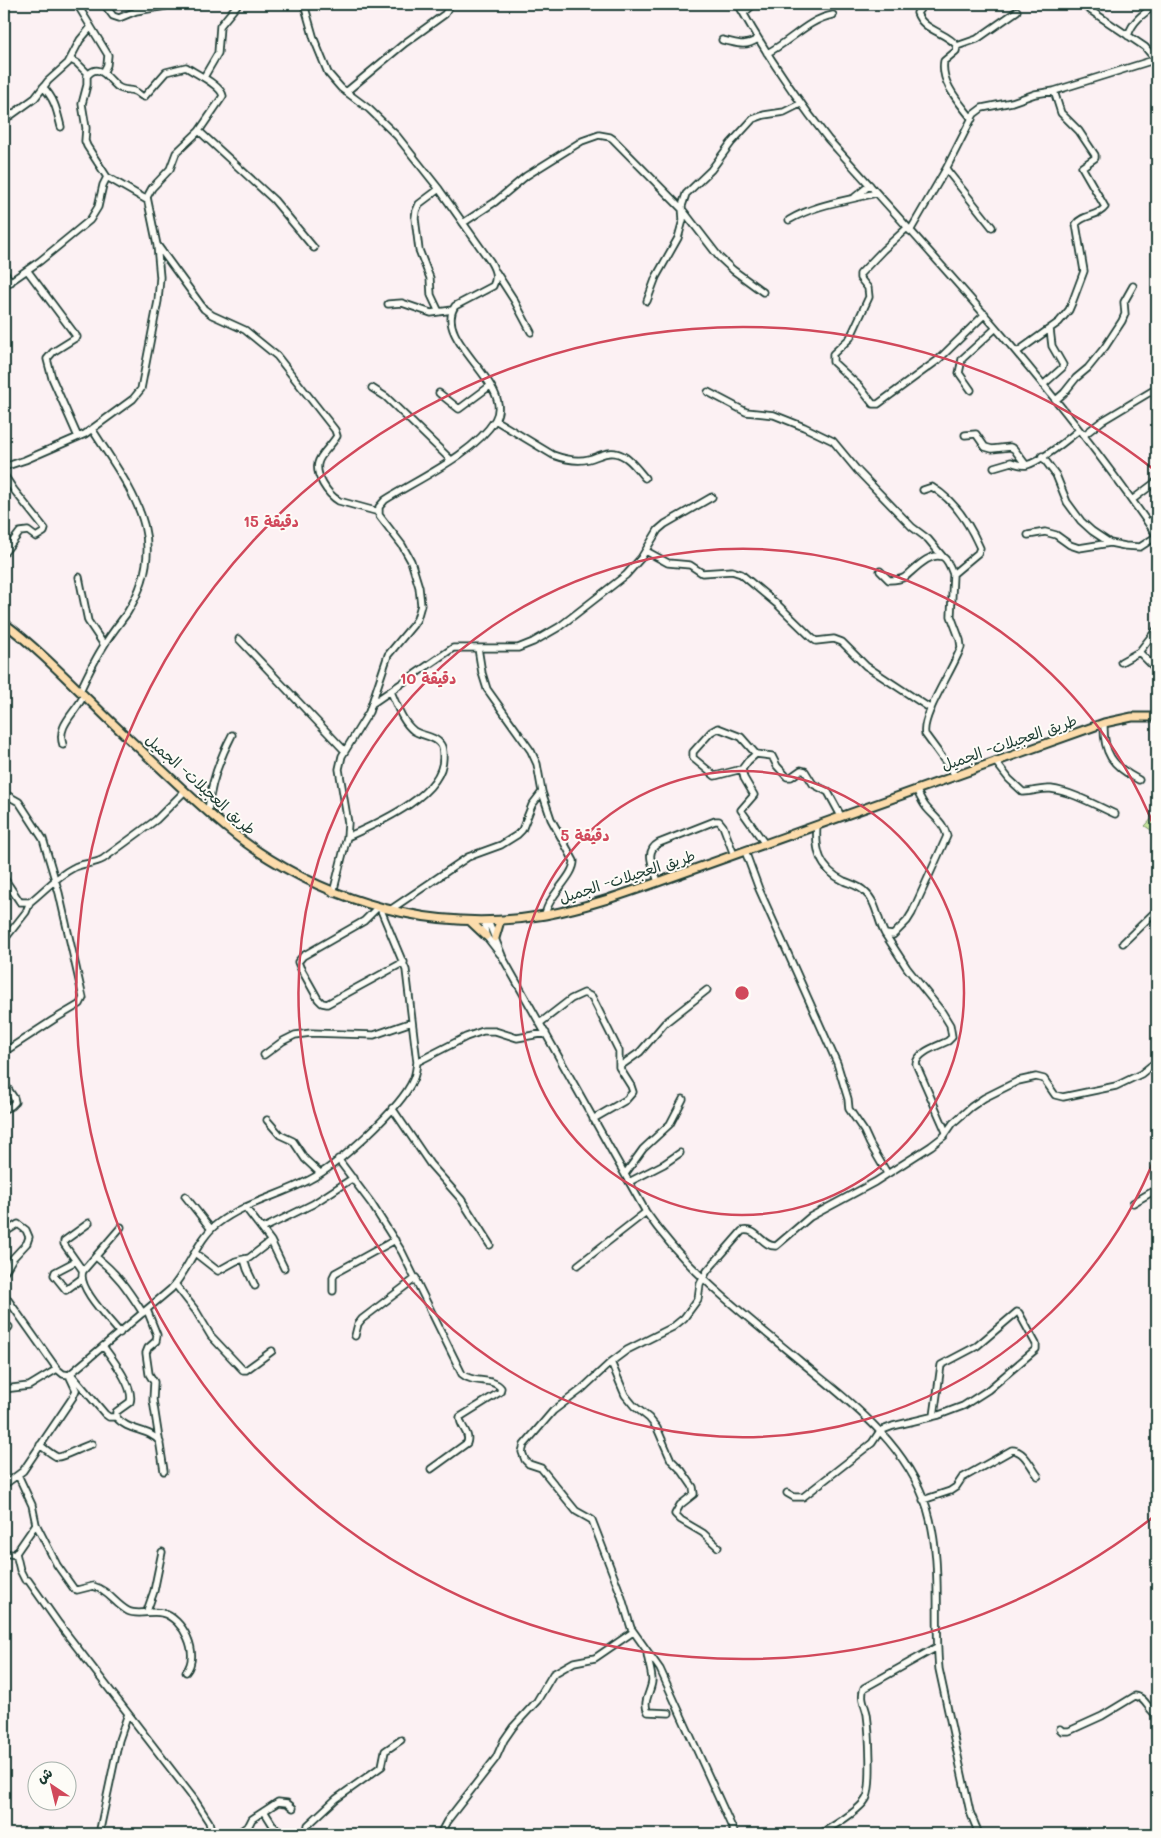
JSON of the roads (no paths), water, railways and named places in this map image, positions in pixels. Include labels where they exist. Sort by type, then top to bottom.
[{"type":"main road","name":"طريق العجيلات- الجميل","points":[[4,623],[82,693],[208,812],[268,858],[333,893],[379,908],[431,918],[500,921],[545,915],[586,906],[1104,723],[1132,717],[1157,717]]},
{"type":"main road","points":[[470,921],[486,936]]},
{"type":"main road","points":[[495,938],[500,921]]},
{"type":"street","points":[[77,4],[108,55],[107,65],[103,73]]},
{"type":"street","points":[[104,4],[115,18],[166,6]]},
{"type":"street","points":[[136,12],[138,4]]},
{"type":"street","points":[[204,77],[218,53],[220,26],[238,4]]},
{"type":"street","points":[[304,4],[324,66],[333,80],[392,130],[439,189],[492,264],[531,332]]},
{"type":"street","points":[[346,92],[405,43],[445,14],[448,10],[447,4]]},
{"type":"street","points":[[738,4],[800,104],[828,139],[1017,352],[1082,432],[1157,536],[1140,547],[1110,543],[1079,548],[1070,545],[1056,535],[1045,532],[1028,535]]},
{"type":"street","points":[[744,13],[754,4]]},
{"type":"street","points":[[924,4],[917,13],[920,19],[929,27],[954,41],[957,46],[956,51],[944,62],[943,68],[952,93],[972,119]]},
{"type":"street","points":[[984,314],[938,360],[878,404],[874,404],[859,386],[833,362],[833,354],[850,338],[869,297],[868,288],[860,278],[860,274],[883,250],[909,230],[946,169],[974,114],[982,108],[1054,91],[1156,59],[1145,48],[1081,4]]},
{"type":"street","points":[[1128,36],[1130,27],[1157,4]]},
{"type":"street","points":[[957,46],[976,39],[1017,11]]},
{"type":"street","points":[[767,53],[812,24],[833,15]]},
{"type":"street","points":[[4,119],[30,101],[71,60],[80,40],[91,27]]},
{"type":"street","points":[[722,40],[742,45],[750,44],[758,39]]},
{"type":"street","points":[[71,60],[88,74]]},
{"type":"street","points":[[4,467],[78,437],[92,429],[133,399],[141,388],[158,302],[160,277],[154,226],[147,197],[152,188],[170,168],[176,154],[199,131],[224,94],[204,77],[186,67],[168,70],[144,97],[134,90],[119,88],[97,69],[88,74]]},
{"type":"street","points":[[88,74],[82,104],[87,146],[108,177],[147,200]]},
{"type":"street","points":[[43,88],[51,95],[56,105],[61,127]]},
{"type":"street","points":[[1017,352],[1050,329],[1069,310],[1083,274],[1076,224],[1080,219],[1101,212],[1106,207],[1082,167],[1095,158],[1095,156],[1079,131],[1061,114],[1054,91]]},
{"type":"street","points":[[647,301],[656,277],[678,238],[683,220],[682,209],[686,194],[711,170],[731,143],[753,119],[784,112],[800,104]]},
{"type":"street","points":[[199,131],[274,200],[314,248]]},
{"type":"street","points":[[463,223],[495,202],[526,176],[587,138],[610,137],[682,209],[719,257],[763,292]]},
{"type":"street","points":[[946,169],[992,227]]},
{"type":"street","points":[[4,286],[67,240],[90,220],[98,207],[108,177]]},
{"type":"street","points":[[854,198],[870,185]]},
{"type":"street","points":[[439,189],[419,204],[415,218],[419,250],[430,278],[431,295],[439,312]]},
{"type":"street","points":[[789,220],[813,208],[876,193]]},
{"type":"street","points":[[157,246],[204,309],[212,315],[245,330],[277,356],[335,430],[337,436],[319,459],[316,467],[327,490],[334,498],[340,501],[379,512]]},
{"type":"street","points":[[27,270],[77,337],[53,352],[47,359],[52,378],[78,437]]},
{"type":"street","points":[[4,272],[10,282]]},
{"type":"street","points":[[333,893],[347,837],[347,811],[339,769],[344,750],[366,719],[373,703],[384,662],[417,619],[421,598],[420,587],[411,561],[402,545],[384,522],[379,512],[381,504],[384,500],[451,460],[474,442],[495,420],[497,402],[490,386],[451,326],[450,320],[452,310],[459,303],[493,286],[496,280],[496,272]]},
{"type":"street","points":[[1056,400],[1092,364],[1105,348],[1122,321],[1125,314],[1123,304],[1133,286]]},
{"type":"street","points":[[388,304],[402,303],[431,313],[452,310]]},
{"type":"street","points":[[971,390],[959,373],[962,359],[996,328]]},
{"type":"street","points":[[1043,385],[1062,368],[1063,364],[1052,346],[1050,329]]},
{"type":"street","points":[[439,394],[459,409],[490,386]]},
{"type":"street","points":[[372,388],[386,397],[451,460]]},
{"type":"street","points":[[994,467],[1011,462],[1018,465],[1026,465],[1157,388]]},
{"type":"street","points":[[708,392],[746,412],[774,415],[804,427],[833,442],[857,470],[912,527],[928,539],[943,557],[953,574],[951,616],[960,640],[960,647],[931,709],[924,729],[925,734],[955,775]]},
{"type":"street","points":[[495,420],[560,458],[584,460],[605,453],[617,453],[625,457],[645,478]]},
{"type":"street","points":[[63,745],[61,739],[62,728],[77,708],[104,645],[127,612],[140,587],[146,566],[148,547],[143,515],[120,472],[92,429]]},
{"type":"street","points":[[964,435],[976,434],[985,447],[992,449],[1010,447],[1014,449],[1026,465]]},
{"type":"street","points":[[1042,456],[1056,474],[1067,502],[1081,521],[1110,543]]},
{"type":"street","points":[[4,475],[46,529],[36,536],[28,531],[20,532],[4,553]]},
{"type":"street","points":[[1132,500],[1157,482]]},
{"type":"street","points":[[923,490],[932,487],[950,501],[963,518],[980,548],[978,553],[953,574]]},
{"type":"street","points":[[373,703],[453,648],[518,648],[543,637],[565,623],[615,585],[632,569],[664,524],[712,497]]},
{"type":"street","points":[[1148,523],[1157,516]]},
{"type":"street","points":[[646,551],[668,563],[690,565],[702,573],[732,571],[741,574],[772,599],[816,641],[834,639],[842,642],[866,666],[931,709]]},
{"type":"street","points":[[880,570],[889,580],[899,579],[930,558],[943,557]]},
{"type":"street","points":[[79,577],[88,621],[104,645]]},
{"type":"street","points":[[1121,662],[1139,652],[1157,629]]},
{"type":"street","points":[[239,639],[344,750]]},
{"type":"street","points":[[478,648],[487,689],[531,751],[537,764],[542,792],[551,819],[574,861],[572,869],[551,898],[545,915]]},
{"type":"street","points":[[1139,652],[1157,670]]},
{"type":"street","points":[[347,837],[406,807],[432,783],[443,765],[442,747],[440,744],[437,740],[420,734],[409,726],[402,716],[391,692]]},
{"type":"street","points":[[1104,723],[1104,742],[1110,757],[1127,774],[1139,780]]},
{"type":"street","points":[[756,754],[748,760],[742,769],[715,776],[693,758],[693,752],[711,732],[718,728],[742,737],[756,754],[772,756],[777,766],[787,777],[791,777],[801,770],[804,771],[813,784],[828,792],[840,816]]},
{"type":"street","points":[[208,812],[212,786],[232,735]]},
{"type":"street","points":[[994,762],[1023,792],[1053,789],[1115,814]]},
{"type":"street","points":[[742,769],[744,778],[754,795],[742,808],[742,811],[765,844]]},
{"type":"street","points":[[885,934],[896,933],[912,914],[947,836],[940,821],[926,808],[916,790]]},
{"type":"street","points":[[4,940],[26,912],[30,902],[61,876],[77,866],[94,864],[103,859],[154,822],[185,791]]},
{"type":"street","points":[[390,910],[468,857],[501,845],[517,835],[522,830],[532,805],[542,792]]},
{"type":"street","points":[[4,1052],[82,1001],[82,993],[59,893],[44,842],[19,802],[5,794]]},
{"type":"street","points":[[658,882],[650,854],[652,848],[659,842],[716,821],[719,821],[723,826],[734,855]]},
{"type":"street","points":[[817,825],[816,843],[820,858],[833,873],[865,891],[874,907],[889,944],[950,1025],[952,1037],[921,1055],[916,1060],[916,1064],[946,1132]]},
{"type":"street","points":[[745,851],[762,896],[837,1063],[848,1099],[849,1109],[888,1173]]},
{"type":"street","points":[[59,893],[61,876]]},
{"type":"street","points":[[4,878],[26,912]]},
{"type":"street","points":[[20,902],[30,902]]},
{"type":"street","points":[[4,1294],[57,1369],[63,1374],[70,1374],[175,1284],[211,1229],[227,1216],[301,1184],[320,1173],[338,1159],[369,1133],[414,1080],[417,1062],[408,979],[404,962],[379,908],[364,921],[299,960],[299,964],[318,999],[322,1003],[327,1004],[404,962]]},
{"type":"street","points":[[1123,943],[1157,910]]},
{"type":"street","points":[[486,921],[486,936],[503,958]]},
{"type":"street","points":[[486,921],[503,958],[646,1212],[666,1241],[703,1279],[850,1402],[880,1432],[905,1464],[926,1508],[936,1554],[939,1669],[970,1812],[979,1834]]},
{"type":"street","points":[[619,1067],[640,1052],[659,1030],[707,990]]},
{"type":"street","points":[[540,1023],[576,996],[587,993],[592,998],[619,1051],[619,1067],[631,1086],[632,1095],[594,1118]]},
{"type":"street","points":[[264,1055],[295,1036],[311,1033],[374,1035],[412,1022]]},
{"type":"street","points":[[417,1062],[483,1031],[517,1038],[546,1033]]},
{"type":"street","points":[[735,1834],[660,1669],[633,1632],[592,1520],[576,1510],[546,1472],[525,1460],[522,1452],[524,1445],[553,1411],[582,1389],[611,1362],[627,1350],[672,1327],[684,1318],[698,1299],[703,1279],[708,1271],[742,1231],[752,1231],[770,1246],[776,1246],[810,1217],[859,1191],[931,1146],[971,1106],[1018,1081],[1039,1077],[1044,1079],[1055,1096],[1063,1097],[1116,1086],[1141,1074],[1157,1061]]},
{"type":"street","points":[[4,1083],[15,1102],[4,1109]]},
{"type":"street","points":[[625,1174],[643,1149],[670,1124],[683,1099]]},
{"type":"street","points":[[392,1108],[430,1164],[461,1200],[490,1245]]},
{"type":"street","points":[[267,1120],[280,1135],[293,1141],[306,1159],[320,1173]]},
{"type":"street","points":[[629,1182],[664,1164],[680,1153]]},
{"type":"street","points":[[338,1159],[395,1240],[416,1278],[462,1374],[471,1380],[496,1384],[501,1388],[500,1392],[460,1417],[460,1421],[468,1436],[467,1443],[431,1469]]},
{"type":"street","points":[[262,1228],[313,1204],[353,1178]]},
{"type":"street","points":[[1133,1203],[1157,1189]]},
{"type":"street","points":[[185,1196],[211,1229]]},
{"type":"street","points":[[245,1207],[271,1241],[284,1268]]},
{"type":"street","points":[[578,1265],[646,1212]]},
{"type":"street","points":[[83,1271],[64,1244],[64,1241],[89,1223]]},
{"type":"street","points":[[4,1233],[18,1224],[29,1237],[27,1243],[13,1258],[4,1273]]},
{"type":"street","points":[[120,1333],[94,1301],[82,1279],[83,1271],[121,1227]]},
{"type":"street","points":[[333,1291],[335,1272],[395,1240]]},
{"type":"street","points":[[195,1253],[218,1271],[236,1261],[249,1258],[271,1241]]},
{"type":"street","points":[[96,1257],[112,1269],[120,1278],[145,1311],[158,1338],[148,1348],[146,1353],[149,1374],[154,1382],[153,1392],[164,1471]]},
{"type":"street","points":[[244,1259],[255,1286]]},
{"type":"street","points":[[76,1262],[55,1272],[54,1275],[66,1290],[82,1279]]},
{"type":"street","points":[[354,1336],[362,1319],[416,1278]]},
{"type":"street","points":[[175,1284],[196,1311],[211,1336],[243,1370],[246,1370],[272,1351]]},
{"type":"street","points":[[787,1493],[794,1497],[803,1497],[872,1443],[880,1432],[910,1420],[934,1416],[952,1411],[973,1400],[1035,1350],[1036,1344],[1017,1312],[977,1346],[941,1365],[934,1416]]},
{"type":"street","points":[[103,1346],[131,1394],[130,1402],[116,1412],[116,1418]]},
{"type":"street","points":[[611,1362],[628,1400],[649,1418],[664,1442],[671,1460],[682,1471],[693,1487],[694,1494],[680,1505],[675,1514],[680,1520],[703,1533],[718,1547]]},
{"type":"street","points":[[4,1389],[29,1386],[57,1369]]},
{"type":"street","points":[[70,1374],[105,1414],[116,1418],[123,1424],[154,1435],[160,1442]]},
{"type":"street","points":[[4,1485],[18,1476],[26,1466],[75,1394],[75,1386],[70,1374]]},
{"type":"street","points":[[146,1433],[157,1425]]},
{"type":"street","points":[[40,1445],[59,1457],[63,1457],[76,1449],[92,1444]]},
{"type":"street","points":[[923,1500],[953,1489],[962,1478],[1012,1450],[1017,1450],[1021,1453],[1038,1476]]},
{"type":"street","points":[[18,1476],[32,1504],[36,1524],[57,1565],[74,1589],[94,1586],[105,1592],[128,1611],[158,1612],[170,1616],[187,1636],[193,1652],[192,1663],[186,1672]]},
{"type":"street","points":[[36,1524],[16,1555],[21,1573],[25,1580],[28,1580],[41,1596],[59,1624],[194,1799],[209,1822],[212,1834]]},
{"type":"street","points":[[147,1611],[154,1591],[162,1552]]},
{"type":"street","points":[[4,1553],[16,1555]]},
{"type":"street","points":[[440,1834],[447,1821],[496,1758],[504,1740],[513,1727],[537,1701],[553,1674],[574,1662],[595,1658],[633,1632]]},
{"type":"street","points":[[820,1834],[856,1809],[866,1800],[868,1794],[867,1714],[862,1696],[864,1688],[937,1647]]},
{"type":"street","points":[[646,1651],[652,1680],[645,1704],[646,1710],[652,1713],[669,1713]]},
{"type":"street","points":[[1060,1729],[1062,1731],[1069,1731],[1102,1716],[1135,1696],[1141,1697],[1153,1714],[1157,1715]]},
{"type":"street","points":[[99,1834],[119,1740],[128,1714]]},
{"type":"street","points":[[264,1811],[274,1827],[286,1834],[297,1832],[308,1834],[306,1827],[336,1799],[382,1766],[384,1751],[401,1740]]},
{"type":"street","points":[[232,1834],[242,1831],[249,1825],[252,1819],[275,1804],[281,1802],[294,1808]]},
{"type":"street","points":[[1150,1834],[1157,1828]]}]
